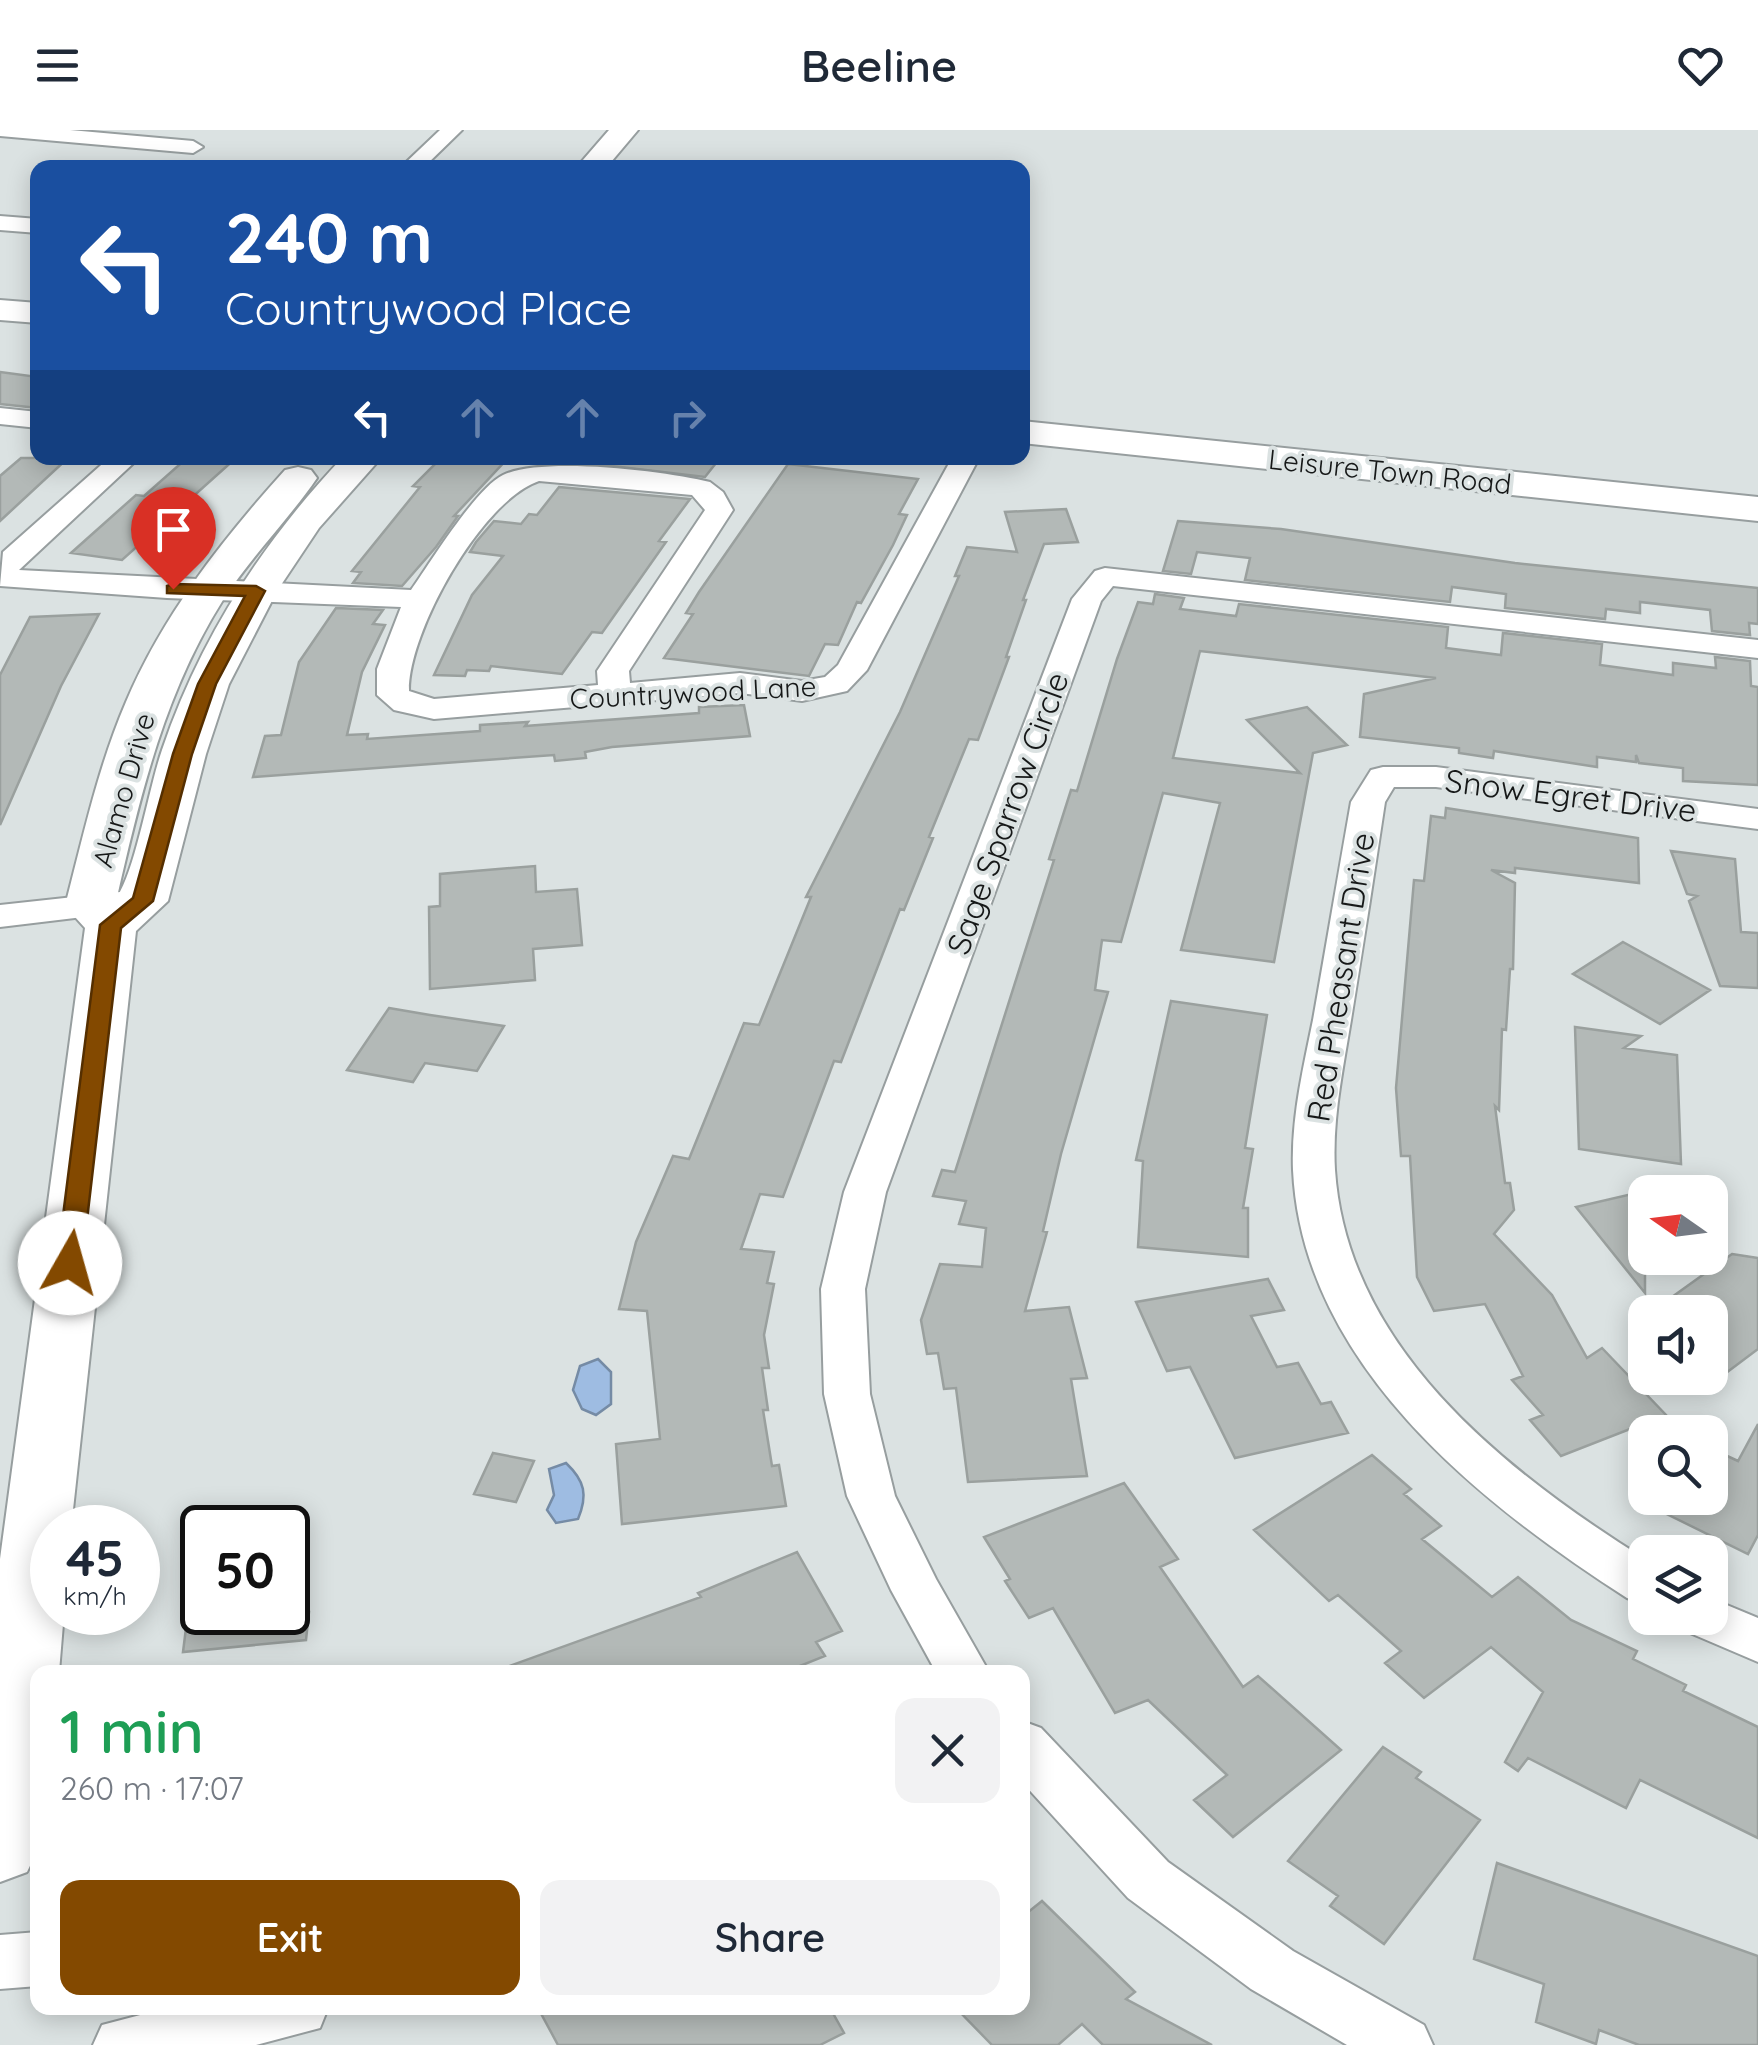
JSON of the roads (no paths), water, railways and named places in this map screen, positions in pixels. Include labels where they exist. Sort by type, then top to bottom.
[{"type":"main road","points":[[597,160],[624,130]]},
{"type":"main road","points":[[624,160],[650,130]]},
{"type":"main road","points":[[0,310],[30,313]]},
{"type":"main road","points":[[0,327],[30,329]]},
{"type":"main road","name":"Leisure Town Road","points":[[1030,433],[1758,509]]},
{"type":"main road","name":"Leisure Town Road","points":[[1030,453],[1758,528]]},
{"type":"main road","name":"Alamo Drive","points":[[0,1848],[15,1756],[41,1488],[136,734],[154,690],[209,589],[242,542],[310,465]]},
{"type":"main road","name":"Alamo Drive","points":[[114,911],[183,754],[207,684],[256,591],[305,520],[356,465]]},
{"type":"street","points":[[0,130],[193,146]]},
{"type":"street","points":[[175,160],[216,130]]},
{"type":"street","points":[[419,160],[452,130]]},
{"type":"street","points":[[0,223],[30,225]]},
{"type":"street","points":[[0,416],[30,419]]},
{"type":"street","points":[[0,576],[13,558],[117,465]]},
{"type":"street","name":"Countrywood Lane","points":[[419,599],[392,669],[393,694],[405,702],[434,709],[740,683],[802,691],[836,684],[851,670],[961,465]]},
{"type":"street","points":[[0,576],[419,599],[476,519],[508,482],[537,473],[700,488],[714,498],[719,510],[612,671],[614,693]]},
{"type":"street","name":"Sage Sparrow Circle","points":[[959,1665],[916,1590],[871,1496],[847,1394],[842,1289],[866,1192],[1086,598],[1105,577],[1151,580],[1758,649]]},
{"type":"street","name":"Snow Egret Drive","points":[[1383,777],[1436,778],[1758,819]]},
{"type":"street","name":"Red Pheasant Drive","points":[[1383,777],[1368,802],[1315,1120],[1316,1190],[1330,1254],[1363,1325],[1417,1403],[1471,1458],[1564,1536],[1628,1574]]},
{"type":"street","points":[[0,916],[114,911]]},
{"type":"street","points":[[1728,1627],[1758,1641]]},
{"type":"street","points":[[1030,1753],[1148,1880],[1272,1970],[1403,2045]]},
{"type":"street","points":[[0,1962],[30,1960]]},
{"type":"street","points":[[123,2045],[266,2015]]},
{"type":"water","points":[[598,1359],[611,1372],[611,1404],[596,1415],[582,1409],[573,1390],[580,1366]]},
{"type":"water","points":[[566,1463],[581,1482],[583,1503],[578,1519],[556,1523],[547,1510],[554,1495],[549,1469]]}]
